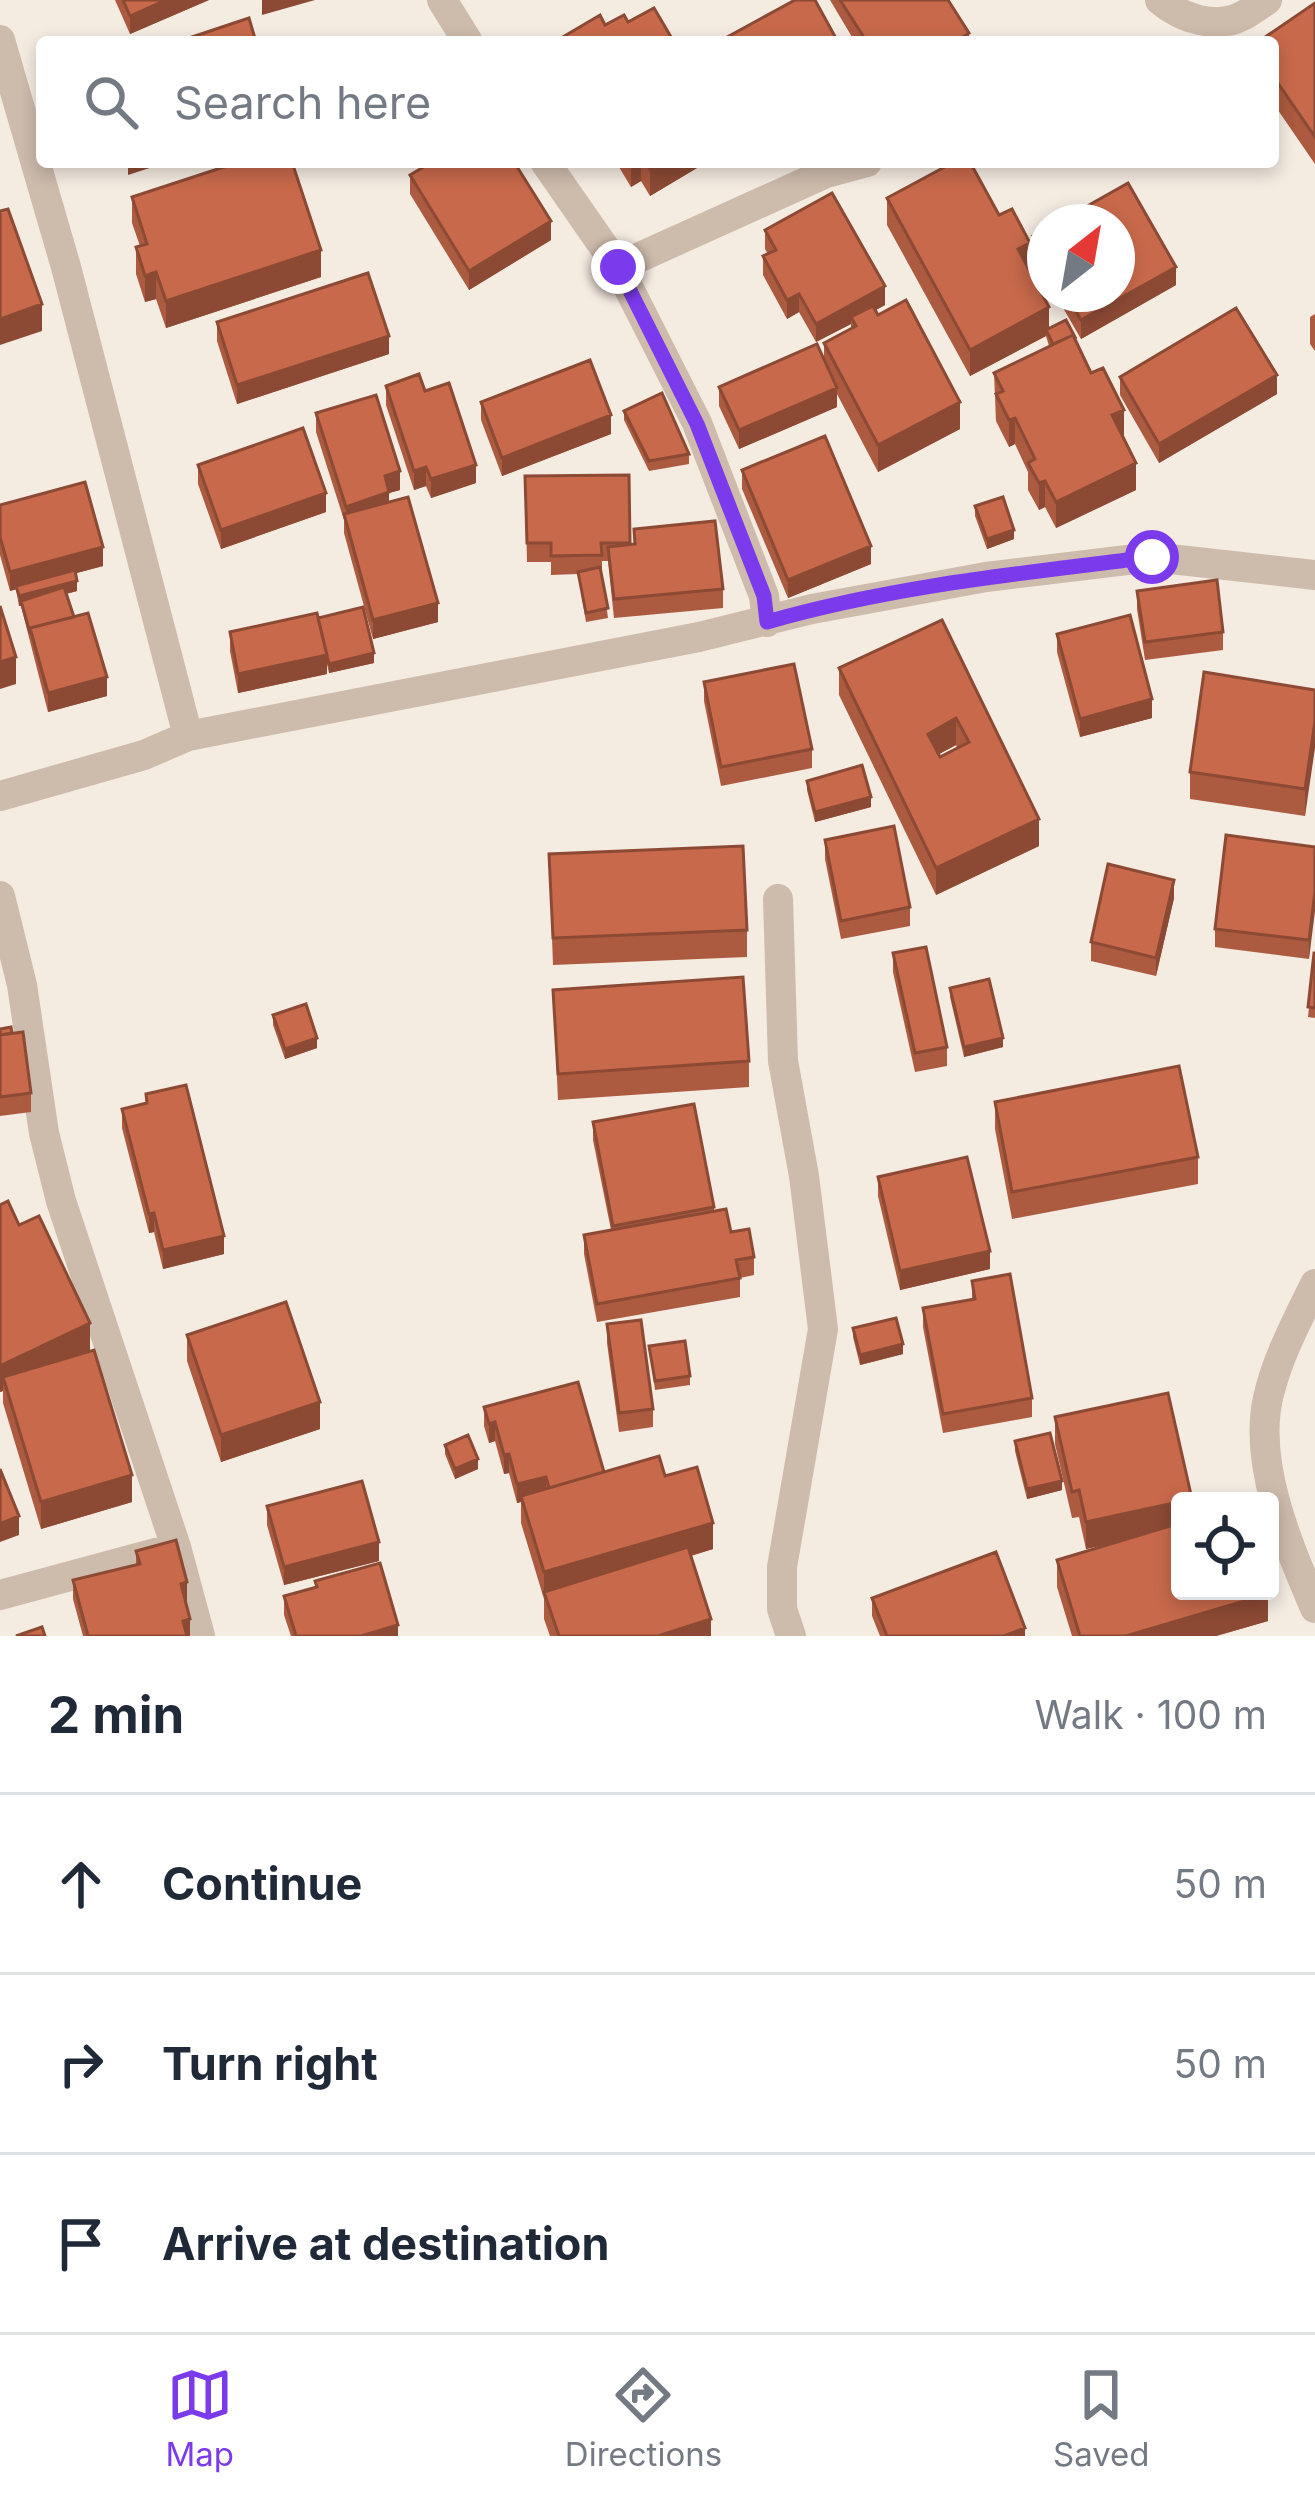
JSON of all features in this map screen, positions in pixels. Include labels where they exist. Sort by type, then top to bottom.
[{"type":"street","points":[[442,0],[464,36]]},
{"type":"street","points":[[1169,19],[1226,22],[1267,0]]},
{"type":"street","points":[[0,40],[36,164]]},
{"type":"street","points":[[37,168],[188,736]]},
{"type":"street","points":[[549,168],[618,267],[697,424],[764,596],[767,622]]},
{"type":"street","points":[[618,267],[845,168]]},
{"type":"street","points":[[0,796],[144,755],[188,736],[986,577],[1152,557],[1315,575]]},
{"type":"street","points":[[0,896],[22,986],[44,1133],[61,1201],[176,1547],[200,1636]]},
{"type":"street","points":[[778,899],[783,1061],[804,1176],[823,1329],[782,1567],[782,1609],[791,1636]]},
{"type":"street","points":[[1315,1284],[1282,1354],[1267,1402],[1266,1459],[1286,1538],[1315,1608]]},
{"type":"street","points":[[0,1594],[176,1547]]},
{"type":"building","points":[[123,0],[166,0],[130,16]]},
{"type":"building","points":[[795,0],[815,0],[835,36],[729,36]]},
{"type":"building","points":[[840,0],[948,0],[969,33],[964,36],[863,36]]},
{"type":"building","points":[[1315,3],[1315,137],[1279,85],[1279,36],[1267,36]]},
{"type":"building","points":[[654,8],[670,36],[564,36],[600,15],[605,25],[624,15],[628,22]]},
{"type":"building","points":[[249,18],[254,36],[195,36]]},
{"type":"building","points":[[221,168],[294,168],[321,250],[166,301],[156,272],[145,276],[136,247],[147,244],[132,197]]},
{"type":"building","points":[[422,168],[518,168],[551,221],[469,271],[410,175]]},
{"type":"building","points":[[943,168],[973,168],[999,215],[1012,209],[1027,237],[1027,244],[1018,249],[1027,266],[1027,312],[1040,312],[970,350],[887,198]]},
{"type":"building","points":[[1128,183],[1176,267],[1135,290],[1135,204],[1091,204]]},
{"type":"building","points":[[832,193],[885,286],[816,324],[799,294],[787,300],[763,256],[776,250],[765,230]]},
{"type":"building","points":[[8,209],[42,304],[0,319],[0,211]]},
{"type":"building","points":[[368,273],[389,336],[237,385],[217,322]]},
{"type":"building","points":[[906,300],[960,402],[878,445],[824,343],[856,326],[851,317],[873,306],[878,315]]},
{"type":"building","points":[[1236,308],[1277,375],[1159,444],[1120,377]]},
{"type":"building","points":[[1066,320],[1076,339],[1073,335],[1053,344],[1046,330]]},
{"type":"building","points":[[1073,335],[1091,373],[1103,368],[1124,410],[1112,415],[1136,463],[1056,502],[1028,463],[1035,459],[1015,418],[1009,420],[996,394],[1003,391],[994,373]]},
{"type":"building","points":[[817,344],[837,388],[739,430],[719,387]]},
{"type":"building","points":[[590,360],[611,415],[502,458],[481,402]]},
{"type":"building","points":[[419,374],[425,391],[449,383],[476,465],[431,479],[426,467],[414,471],[386,386]]},
{"type":"building","points":[[662,393],[689,454],[649,461],[624,411]]},
{"type":"building","points":[[376,395],[400,471],[385,476],[389,492],[346,507],[316,413]]},
{"type":"building","points":[[303,428],[326,493],[221,530],[198,465]]},
{"type":"building","points":[[825,436],[871,546],[788,580],[742,470]]},
{"type":"building","points":[[629,475],[630,543],[601,543],[602,555],[551,556],[551,543],[527,543],[525,476]]},
{"type":"building","points":[[85,482],[103,547],[10,572],[0,537],[0,505]]},
{"type":"building","points":[[408,497],[438,603],[373,620],[344,514]]},
{"type":"building","points":[[1003,497],[1014,530],[987,539],[975,506]]},
{"type":"building","points":[[715,521],[723,589],[614,599],[608,547],[635,544],[634,529]]},
{"type":"building","points":[[600,567],[608,608],[586,613],[578,572]]},
{"type":"building","points":[[75,570],[77,581],[19,596],[16,586]]},
{"type":"building","points":[[1217,580],[1223,632],[1145,642],[1137,591]]},
{"type":"building","points":[[64,587],[74,617],[30,628],[30,633],[21,601]]},
{"type":"building","points":[[0,606],[16,657],[0,662]]},
{"type":"building","points":[[363,607],[374,653],[329,664],[318,618]]},
{"type":"building","points":[[88,613],[107,677],[48,693],[30,628]]},
{"type":"building","points":[[317,613],[327,655],[238,674],[230,632]]},
{"type":"building","points":[[1130,615],[1152,699],[1080,719],[1057,634]]},
{"type":"building","points":[[942,620],[1039,819],[936,868],[839,668]],"holes":[[[956,718],[969,742],[940,757],[928,734]]]},
{"type":"building","points":[[794,664],[812,749],[721,767],[704,682]]},
{"type":"building","points":[[1204,672],[1315,690],[1305,789],[1190,772]]},
{"type":"building","points":[[862,765],[871,797],[815,812],[807,781]]},
{"type":"building","points":[[894,826],[910,907],[841,921],[825,840]]},
{"type":"building","points":[[1226,835],[1315,847],[1309,940],[1215,929]]},
{"type":"building","points":[[743,846],[747,930],[553,938],[549,854]]},
{"type":"building","points":[[1108,864],[1174,880],[1156,958],[1091,942]]},
{"type":"building","points":[[926,947],[947,1047],[915,1053],[893,953]]},
{"type":"building","points":[[1315,953],[1315,1008],[1308,1007]]},
{"type":"building","points":[[743,977],[749,1061],[558,1074],[553,990]]},
{"type":"building","points":[[989,979],[1003,1038],[964,1047],[950,988]]},
{"type":"building","points":[[306,1004],[317,1038],[285,1049],[273,1015]]},
{"type":"building","points":[[23,1032],[31,1093],[0,1097],[0,1035]]},
{"type":"building","points":[[1179,1066],[1198,1157],[1012,1192],[995,1102]]},
{"type":"building","points":[[186,1085],[224,1236],[163,1250],[122,1109],[147,1103],[146,1094]]},
{"type":"building","points":[[694,1104],[714,1207],[613,1226],[593,1122]]},
{"type":"building","points":[[967,1157],[990,1251],[900,1271],[878,1177]]},
{"type":"building","points":[[8,1201],[19,1225],[39,1216],[90,1323],[0,1366],[0,1205]]},
{"type":"building","points":[[726,1209],[731,1232],[749,1229],[754,1257],[736,1260],[740,1278],[597,1304],[584,1235]]},
{"type":"building","points":[[1010,1274],[1032,1398],[943,1414],[923,1308],[975,1299],[972,1281]]},
{"type":"building","points":[[286,1302],[320,1402],[221,1435],[187,1335]]},
{"type":"building","points":[[896,1318],[903,1344],[860,1355],[853,1328]]},
{"type":"building","points":[[641,1320],[653,1409],[619,1413],[607,1324]]},
{"type":"building","points":[[685,1341],[690,1376],[655,1381],[649,1346]]},
{"type":"building","points":[[94,1350],[132,1475],[41,1502],[3,1377]]},
{"type":"building","points":[[578,1382],[604,1472],[549,1488],[546,1477],[517,1484],[509,1454],[504,1455],[495,1422],[489,1424],[484,1407]]},
{"type":"building","points":[[1168,1393],[1190,1492],[1171,1492],[1171,1504],[1086,1522],[1079,1490],[1072,1492],[1055,1417]]},
{"type":"building","points":[[1050,1433],[1062,1481],[1027,1489],[1015,1441]]},
{"type":"building","points":[[468,1435],[478,1459],[455,1469],[445,1445]]},
{"type":"building","points":[[659,1456],[665,1476],[697,1467],[713,1523],[544,1572],[521,1496]]},
{"type":"building","points":[[0,1469],[19,1516],[0,1524]]},
{"type":"building","points":[[362,1481],[379,1542],[284,1567],[267,1506]]},
{"type":"building","points":[[1171,1526],[1171,1600],[1248,1600],[1126,1636],[1080,1636],[1057,1560]]},
{"type":"building","points":[[176,1540],[187,1582],[181,1584],[190,1619],[183,1621],[187,1636],[88,1636],[73,1580],[140,1564],[136,1551]]},
{"type":"building","points":[[688,1547],[711,1619],[658,1636],[559,1636],[544,1592]]},
{"type":"building","points":[[996,1552],[1025,1628],[1004,1636],[887,1636],[872,1598]]},
{"type":"building","points":[[380,1563],[398,1625],[361,1636],[296,1636],[284,1596],[317,1587],[315,1581]]},
{"type":"building","points":[[42,1627],[45,1636],[16,1636]]},
{"type":"route","points":[[618,267],[697,424],[764,596],[767,622],[812,609],[986,577],[1152,557]]}]
